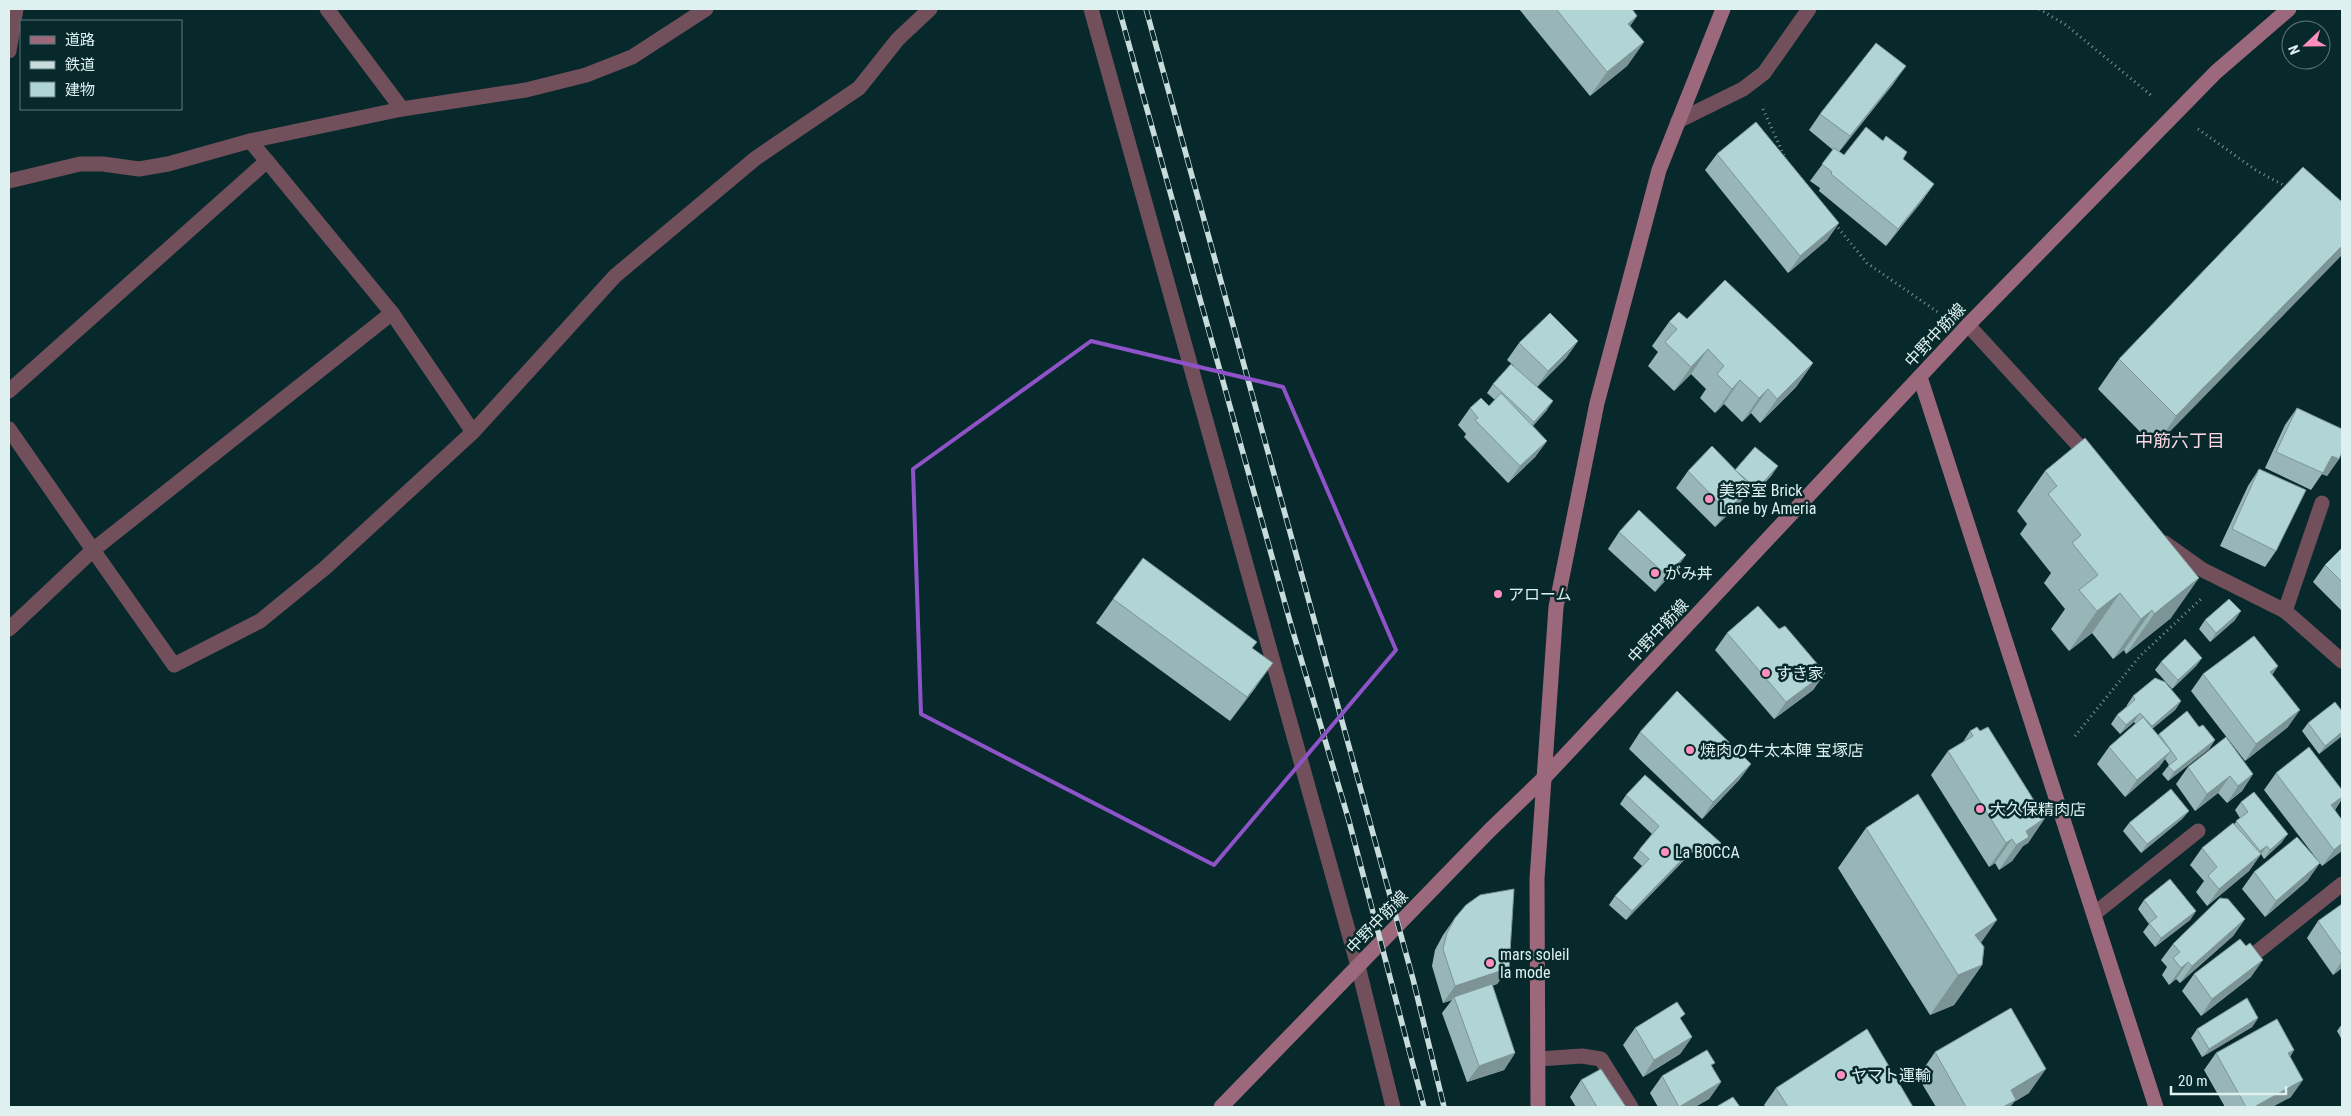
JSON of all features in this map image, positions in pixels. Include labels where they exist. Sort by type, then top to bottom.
[{"type":"street","points":[[9,51],[16,9]]},
{"type":"street","points":[[327,9],[402,110]]},
{"type":"street","points":[[9,181],[80,164],[103,164],[139,169],[168,164],[250,141],[402,110],[526,90],[586,75],[632,57],[706,9]]},
{"type":"street","points":[[9,429],[174,665],[260,621],[325,568],[473,432],[615,276],[756,158],[859,88],[898,39],[930,9]]},
{"type":"street","points":[[1091,9],[1358,966],[1393,1107]]},
{"type":"street","points":[[1538,1107],[1536,879],[1556,607],[1597,403],[1659,170],[1723,9]]},
{"type":"street","points":[[1678,121],[1751,83],[1764,73],[1809,9]]},
{"type":"street","name":"中野中筋線","points":[[1221,1107],[1490,830],[1545,777],[1968,325],[2216,72],[2289,9]]},
{"type":"street","points":[[250,141],[392,313],[473,432]]},
{"type":"street","points":[[9,391],[268,161]]},
{"type":"street","points":[[9,629],[93,550],[392,313]]},
{"type":"street","points":[[1968,325],[2097,466]]},
{"type":"street","points":[[1920,377],[2156,1107]]},
{"type":"street","points":[[2285,611],[2322,502]]},
{"type":"street","points":[[2154,530],[2166,545],[2203,570],[2285,611],[2342,660]]},
{"type":"street","points":[[2094,914],[2198,832]]},
{"type":"street","points":[[2257,952],[2342,884]]},
{"type":"street","points":[[1538,1059],[1582,1056],[1602,1058],[1632,1107]]},
{"type":"path","points":[[2040,9],[2066,25],[2152,96]]},
{"type":"path","points":[[1751,83],[1787,162]]},
{"type":"path","points":[[2196,128],[2257,171],[2290,189]]},
{"type":"path","points":[[1832,220],[1867,263],[1939,313]]},
{"type":"path","points":[[2076,736],[2140,656],[2222,580]]},
{"type":"highlighted area","points":[[1091,341],[1283,387],[1396,650],[1214,865],[921,714],[913,469]]},
{"type":"building","points":[[1556,9],[1632,9],[1637,16],[1628,24],[1644,42],[1607,72]]},
{"type":"building","points":[[1876,43],[1906,66],[1850,136],[1820,114]]},
{"type":"building","points":[[1756,122],[1839,223],[1800,256],[1717,154]]},
{"type":"building","points":[[1866,127],[1883,141],[1886,136],[1907,152],[1903,159],[1934,184],[1898,229],[1831,174],[1832,172],[1822,164],[1834,148],[1844,155]]},
{"type":"building","points":[[2303,167],[2342,202],[2342,246],[2176,416],[2119,359]]},
{"type":"building","points":[[1725,280],[1813,363],[1777,399],[1768,389],[1759,398],[1740,380],[1732,389],[1717,374],[1724,366],[1708,349],[1691,367],[1665,342],[1677,329],[1669,322],[1679,312],[1687,319]]},
{"type":"building","points":[[1550,313],[1578,341],[1548,371],[1519,343]]},
{"type":"building","points":[[1511,364],[1553,401],[1534,422],[1493,384]]},
{"type":"building","points":[[1501,393],[1547,441],[1520,466],[1475,420],[1478,418],[1470,408],[1481,398],[1489,406]]},
{"type":"building","points":[[2297,408],[2342,429],[2342,452],[2339,459],[2332,456],[2323,473],[2276,452]]},
{"type":"building","points":[[2085,438],[2199,578],[2154,614],[2152,610],[2141,619],[2120,593],[2097,611],[2079,590],[2098,575],[2072,543],[2081,535],[2048,494],[2057,486],[2045,471]]},
{"type":"building","points":[[1712,446],[1751,486],[1727,511],[1688,471]]},
{"type":"building","points":[[1755,447],[1778,466],[1757,489],[1735,470]]},
{"type":"building","points":[[2259,469],[2306,490],[2276,551],[2232,529]]},
{"type":"building","points":[[1639,510],[1686,555],[1666,575],[1619,532]]},
{"type":"building","points":[[2342,548],[2342,582],[2325,565]]},
{"type":"building","points":[[1143,558],[1257,642],[1252,648],[1273,663],[1247,697],[1113,599]]},
{"type":"building","points":[[2229,599],[2241,611],[2216,633],[2205,620]]},
{"type":"building","points":[[1758,606],[1779,629],[1785,626],[1825,673],[1786,702],[1727,633]]},
{"type":"building","points":[[2254,636],[2278,666],[2270,672],[2300,710],[2256,744],[2203,674]]},
{"type":"building","points":[[2185,639],[2202,658],[2178,680],[2161,662]]},
{"type":"building","points":[[2155,678],[2165,682],[2181,701],[2152,726],[2140,713],[2126,725],[2117,715],[2135,700],[2133,696]]},
{"type":"building","points":[[1677,691],[1751,764],[1713,802],[1640,732]]},
{"type":"building","points":[[2335,702],[2342,711],[2342,732],[2325,746],[2308,723]]},
{"type":"building","points":[[2187,711],[2199,727],[2203,725],[2215,740],[2174,772],[2168,766],[2177,759],[2159,734]]},
{"type":"building","points":[[2143,717],[2171,751],[2137,780],[2109,747]]},
{"type":"building","points":[[1977,727],[1980,731],[1988,727],[2045,818],[2026,831],[2029,837],[2016,845],[2012,839],[2006,843],[1948,751],[1973,736],[1970,731]]},
{"type":"building","points":[[2226,737],[2253,774],[2238,786],[2230,776],[2207,794],[2188,767]]},
{"type":"building","points":[[2309,747],[2342,790],[2342,797],[2331,805],[2342,820],[2342,843],[2334,850],[2276,773]]},
{"type":"building","name":"La BOCCA","points":[[1645,775],[1721,843],[1708,852],[1698,843],[1632,911],[1615,896],[1649,859],[1639,850],[1659,826],[1626,795]]},
{"type":"building","points":[[2171,789],[2189,811],[2147,844],[2129,823]]},
{"type":"building","points":[[2254,792],[2288,834],[2270,850],[2267,846],[2260,851],[2236,821],[2248,812],[2241,802]]},
{"type":"building","points":[[1918,794],[1997,920],[1975,935],[1984,947],[1982,965],[1958,975],[1866,828]]},
{"type":"building","points":[[2233,823],[2261,854],[2219,889],[2208,876],[2217,867],[2202,848]]},
{"type":"building","points":[[2297,837],[2320,863],[2276,901],[2254,872]]},
{"type":"building","points":[[2170,879],[2196,911],[2161,938],[2149,923],[2157,917],[2144,900]]},
{"type":"building","points":[[1514,889],[1509,968],[1455,986],[1443,949],[1447,933],[1455,918],[1466,905],[1480,895]]},
{"type":"building","points":[[2220,898],[2228,899],[2245,919],[2192,966],[2188,962],[2181,968],[2173,958],[2180,952],[2173,944]]},
{"type":"building","points":[[2342,904],[2342,955],[2318,921]]},
{"type":"building","points":[[2240,939],[2246,946],[2250,943],[2263,960],[2212,999],[2194,974]]},
{"type":"building","points":[[1492,984],[1515,1053],[1479,1066],[1454,997]]},
{"type":"building","points":[[2247,998],[2258,1018],[2209,1049],[2197,1029]]},
{"type":"building","points":[[1677,1002],[1685,1014],[1680,1018],[1692,1037],[1654,1060],[1635,1028]]},
{"type":"building","points":[[2011,1008],[2046,1069],[2011,1090],[2016,1100],[2003,1107],[1966,1107],[1935,1052]]},
{"type":"building","points":[[2277,1019],[2294,1050],[2288,1053],[2303,1080],[2254,1107],[2246,1107],[2216,1053]]},
{"type":"building","name":"ヤマト運輸","points":[[1867,1029],[1913,1107],[1788,1107],[1776,1088]]},
{"type":"building","points":[[1707,1050],[1715,1063],[1711,1065],[1721,1082],[1679,1107],[1662,1076]]},
{"type":"building","points":[[1601,1069],[1626,1107],[1597,1107],[1581,1080]]},
{"type":"building","points":[[1733,1097],[1740,1107],[1716,1107]]},
{"type":"railway","points":[[1119,9],[1291,625],[1349,821],[1424,1107]]},
{"type":"railway","points":[[1146,9],[1413,979],[1444,1107]]},
{"type":"place","name":"美容室 Brick Lane by Ameria","points":[[1709,499]]},
{"type":"place","name":"がみ丼","points":[[1655,573]]},
{"type":"place","name":"アローム","points":[[1498,594]]},
{"type":"place","name":"すき家","points":[[1766,673]]},
{"type":"place","name":"焼肉の牛太本陣 宝塚店","points":[[1690,750]]},
{"type":"place","name":"大久保精肉店","points":[[1980,809]]},
{"type":"place","name":"La BOCCA","points":[[1665,852]]},
{"type":"place","name":"mars soleil la mode","points":[[1490,963]]},
{"type":"place","name":"ヤマト運輸","points":[[1841,1075]]},
{"type":"district","name":"中筋六丁目","points":[[2180,440]]}]
